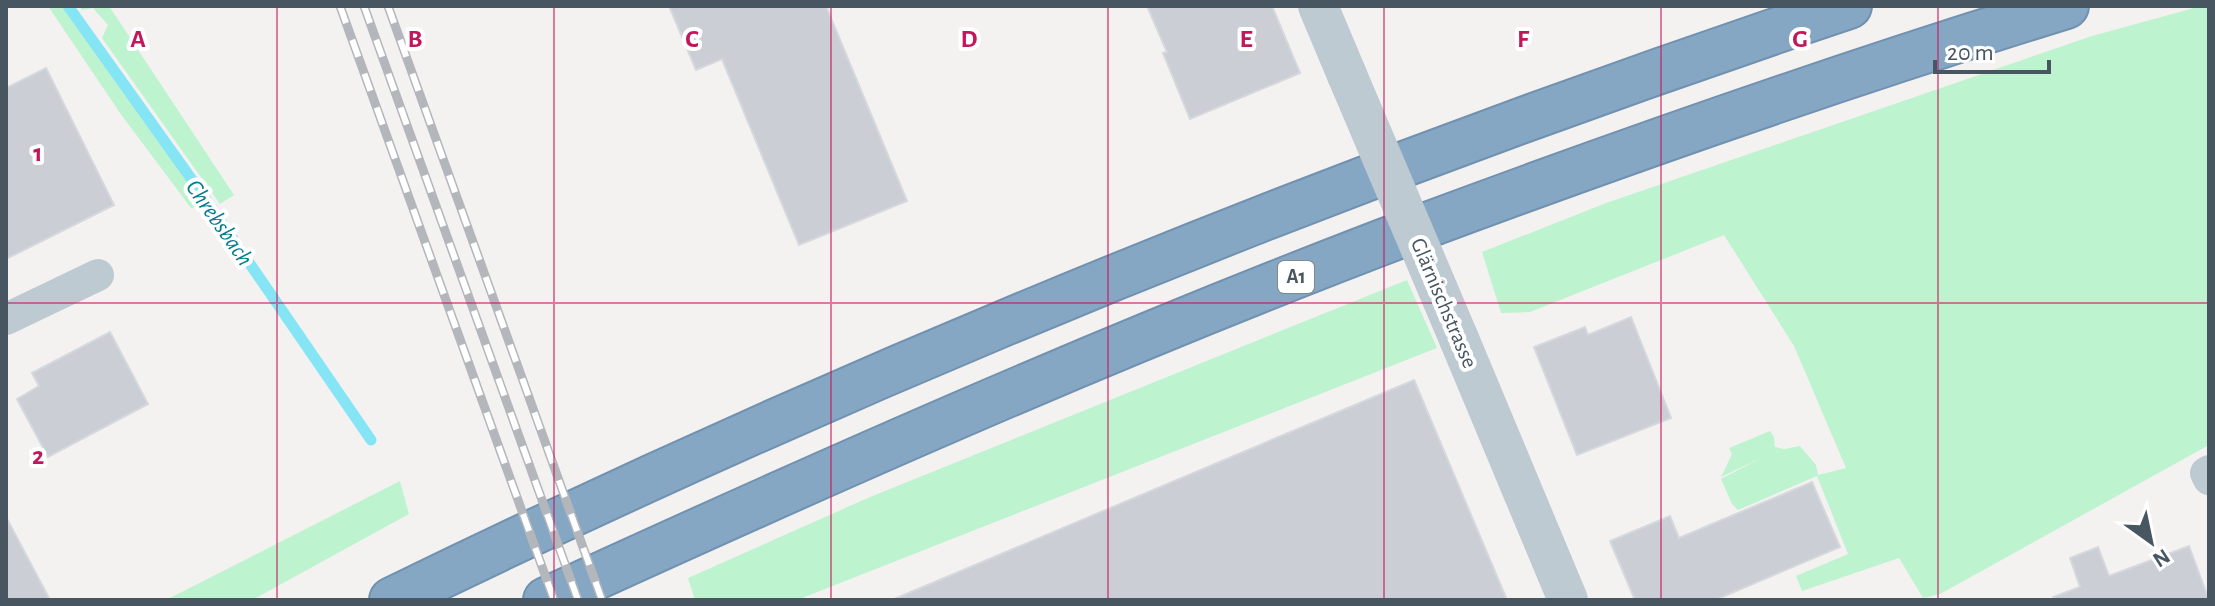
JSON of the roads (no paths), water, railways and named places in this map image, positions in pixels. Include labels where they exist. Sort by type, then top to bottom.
[{"type":"highway","points":[[392,600],[743,437],[1166,257],[1547,111],[1849,6]]},
{"type":"highway","name":"A1","points":[[546,600],[751,506],[995,400],[1407,233],[1790,96],[2066,6]]},
{"type":"street","name":"Glärnischstrasse","points":[[1318,6],[1568,600]]},
{"type":"street","points":[[6,319],[98,275]]},
{"type":"street","points":[[2209,471],[2206,473],[2209,479]]},
{"type":"waterway","name":"Chrebsbach","points":[[68,6],[371,440]]},
{"type":"railway","points":[[340,6],[554,600]]},
{"type":"railway","points":[[364,6],[578,600]]},
{"type":"railway","points":[[388,6],[602,600]]}]
